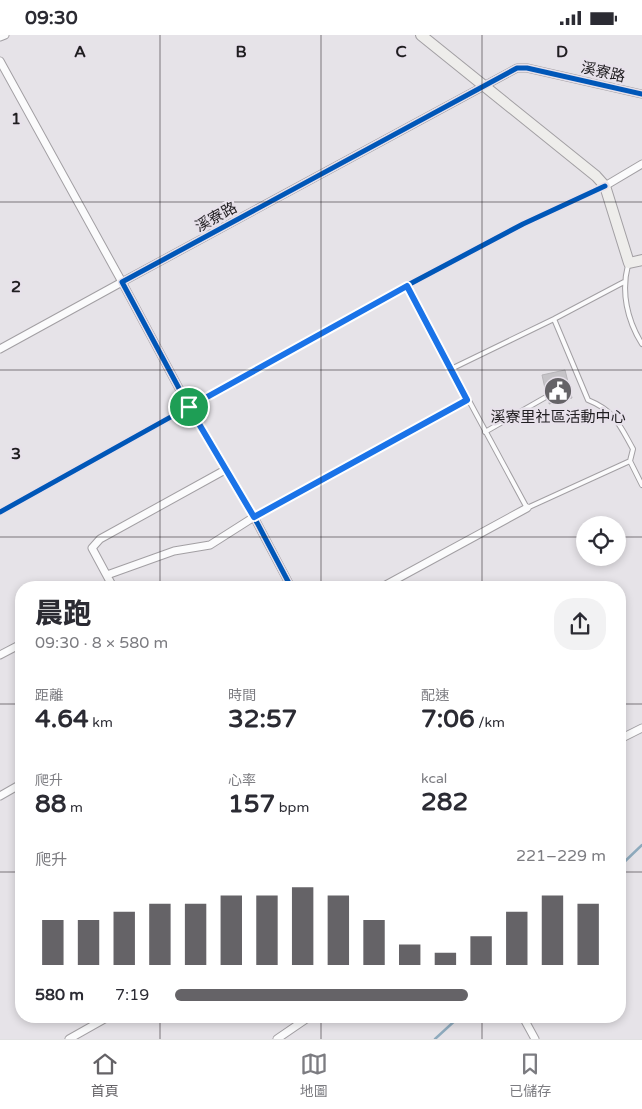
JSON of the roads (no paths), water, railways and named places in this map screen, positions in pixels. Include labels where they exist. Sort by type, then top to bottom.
[{"type":"street","points":[[0,37],[5,35]]},
{"type":"street","points":[[421,35],[606,186],[629,263],[642,260]]},
{"type":"street","points":[[0,61],[288,581]]},
{"type":"street","name":"溪寮路","points":[[0,349],[517,68],[527,68],[642,94]]},
{"type":"street","points":[[606,186],[642,164]]},
{"type":"street","points":[[110,581],[92,548],[100,539],[225,470]]},
{"type":"street","points":[[393,581],[526,508]]},
{"type":"street","points":[[106,575],[174,551],[210,545],[254,517]]},
{"type":"street","points":[[0,655],[15,647]]},
{"type":"street","points":[[626,736],[642,727]]},
{"type":"street","points":[[0,796],[15,787]]},
{"type":"street","points":[[69,1039],[97,1023]]},
{"type":"street","points":[[278,1039],[301,1023]]},
{"type":"street","points":[[526,1023],[535,1039]]},
{"type":"lane","points":[[629,263],[624,282],[624,297],[636,334],[642,344]]},
{"type":"lane","points":[[450,369],[554,319],[624,282]]},
{"type":"lane","points":[[407,286],[526,508],[630,461]]},
{"type":"lane","points":[[554,319],[588,400],[605,407],[620,426],[632,449],[630,461],[642,485]]},
{"type":"lane","points":[[485,432],[546,397]]},
{"type":"lane","points":[[254,517],[467,400]]},
{"type":"waterway","points":[[626,860],[642,845]]},
{"type":"waterway","points":[[435,1039],[452,1023]]},
{"type":"place","name":"溪寮里社區活動中心","points":[[558,391]]}]
